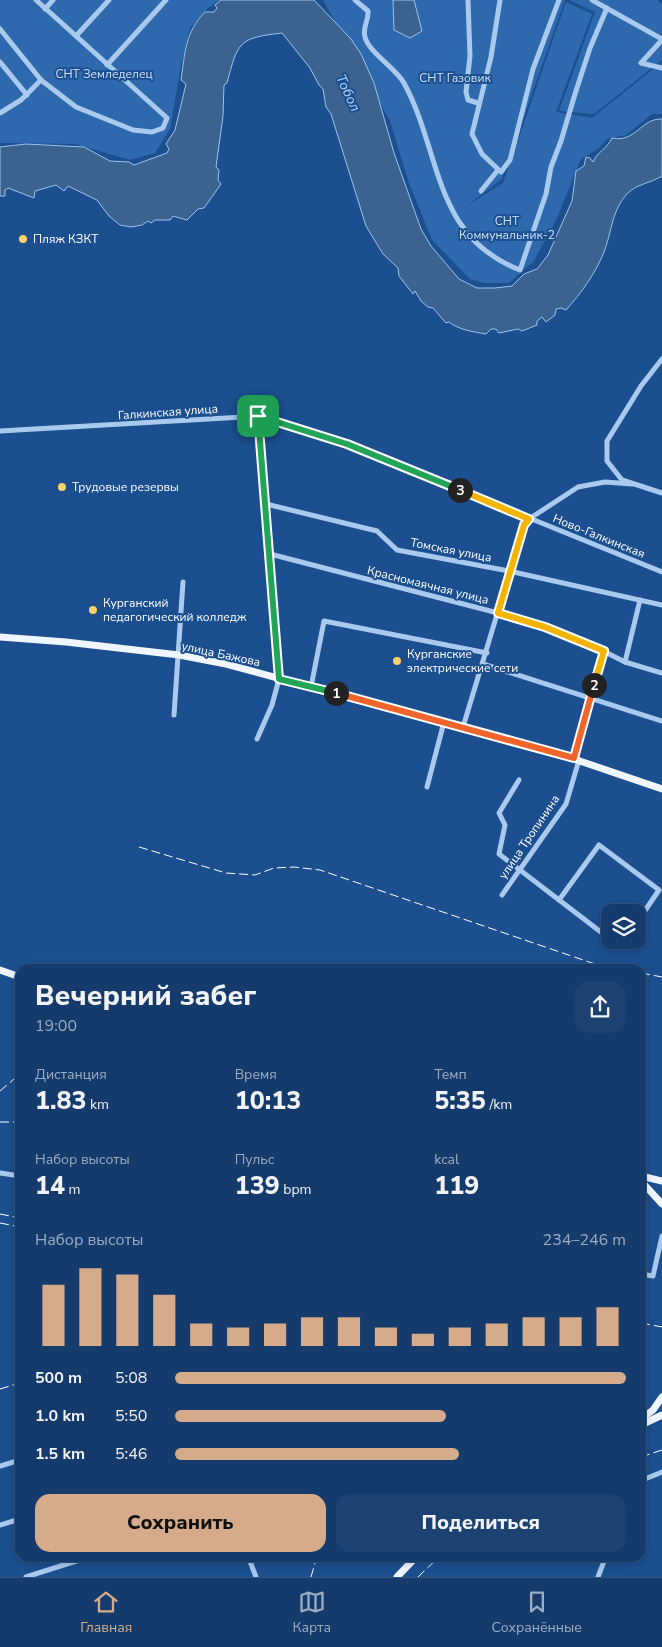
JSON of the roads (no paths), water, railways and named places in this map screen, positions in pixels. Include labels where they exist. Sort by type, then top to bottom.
[{"type":"main road","name":"улица Бажова","points":[[0,637],[66,642],[179,655],[226,664],[576,759],[662,789]]},
{"type":"main road","points":[[0,970],[15,974]]},
{"type":"main road","points":[[646,1177],[662,1181]]},
{"type":"main road","points":[[646,1186],[662,1204]]},
{"type":"main road","points":[[646,1415],[661,1403]]},
{"type":"main road","points":[[646,1423],[661,1416]]},
{"type":"main road","points":[[397,1577],[411,1562]]},
{"type":"street","points":[[0,29],[42,80],[76,107],[142,132],[156,131],[163,128],[167,118],[36,0]]},
{"type":"street","points":[[45,9],[53,0]]},
{"type":"street","points":[[76,36],[109,0]]},
{"type":"street","points":[[107,65],[166,0]]},
{"type":"street","points":[[355,0],[368,11],[364,30],[366,41],[403,82],[459,224],[471,241],[520,270],[546,194],[551,168],[590,48],[607,8]]},
{"type":"street","points":[[470,0],[470,56],[466,92],[468,100],[478,103]]},
{"type":"street","points":[[500,0],[491,56],[478,103],[472,134],[482,154],[502,172],[510,160],[535,63],[559,0]]},
{"type":"street","points":[[592,0],[662,40],[641,63],[662,68]]},
{"type":"street","points":[[0,62],[27,95]]},
{"type":"street","points":[[0,113],[27,95],[42,80]]},
{"type":"street","points":[[481,191],[498,170]]},
{"type":"street","points":[[662,359],[641,386],[607,441],[607,462],[622,480],[662,493]]},
{"type":"street","points":[[256,739],[272,705],[279,679],[258,416]]},
{"type":"street","name":"Галкинская улица","points":[[0,431],[258,416],[347,444],[529,519]]},
{"type":"street","points":[[463,727],[487,653],[524,525],[529,519],[578,488],[605,482],[632,484]]},
{"type":"street","name":"Томская улица","points":[[266,504],[377,532],[397,550],[510,571],[662,606]]},
{"type":"street","name":"Ново-Галкинская","points":[[529,519],[662,572]]},
{"type":"street","name":"Красномаячная улица","points":[[270,554],[545,627],[625,662],[662,673]]},
{"type":"street","points":[[174,715],[183,582]]},
{"type":"street","points":[[625,662],[640,600]]},
{"type":"street","points":[[311,687],[324,621],[487,653]]},
{"type":"street","name":"улица Тропинина","points":[[502,895],[566,804],[591,697],[605,652]]},
{"type":"street","points":[[483,664],[662,721]]},
{"type":"street","points":[[427,787],[444,722]]},
{"type":"street","points":[[520,780],[498,813],[505,825],[499,854],[601,932]]},
{"type":"street","points":[[559,900],[599,846],[659,890],[646,909]]},
{"type":"street","points":[[0,1173],[15,1175]]},
{"type":"street","points":[[646,1275],[653,1276],[662,1236]]},
{"type":"street","points":[[0,1466],[15,1462]]},
{"type":"street","points":[[646,1479],[662,1472]]},
{"type":"street","points":[[0,1525],[15,1520]]},
{"type":"street","points":[[26,1577],[68,1562]]},
{"type":"street","points":[[250,1562],[256,1577]]},
{"type":"street","points":[[598,1577],[604,1562]]},
{"type":"water","name":"Тобол","points":[[221,0],[314,0],[351,39],[361,54],[374,83],[394,153],[421,229],[431,246],[459,279],[477,288],[512,286],[524,274],[537,269],[548,255],[572,201],[576,171],[584,166],[586,157],[590,158],[593,162],[612,138],[620,139],[627,137],[649,122],[662,119],[662,176],[636,188],[623,199],[615,213],[604,252],[597,268],[583,290],[566,310],[556,309],[555,315],[546,322],[542,317],[537,321],[537,325],[522,331],[518,329],[499,333],[496,329],[491,329],[486,334],[462,329],[449,322],[446,323],[433,308],[428,307],[421,301],[415,291],[413,294],[399,276],[398,268],[383,254],[366,226],[331,114],[326,107],[323,89],[310,68],[282,33],[248,40],[238,50],[227,83],[224,85],[223,116],[216,167],[219,170],[218,180],[221,184],[204,208],[198,209],[187,220],[173,216],[170,220],[155,220],[151,223],[148,221],[142,225],[131,227],[120,225],[109,216],[97,200],[68,186],[64,191],[56,185],[35,191],[34,198],[8,188],[5,190],[5,196],[0,196],[0,147],[26,144],[84,147],[110,161],[129,162],[134,165],[167,153],[169,149],[166,144],[175,130],[186,84],[181,80],[187,43],[198,20],[205,12],[214,12],[217,8],[215,5]]},
{"type":"water","points":[[393,0],[414,0],[422,31],[410,38],[394,30]]},
{"type":"railway","points":[[139,847],[226,873],[255,875],[274,868],[294,867],[320,870],[597,964]]},
{"type":"railway","points":[[646,974],[662,977]]},
{"type":"railway","points":[[0,1091],[15,1078]]},
{"type":"railway","points":[[0,1122],[15,1122]]},
{"type":"railway","points":[[0,1214],[15,1217]]},
{"type":"railway","points":[[0,1223],[15,1226]]},
{"type":"railway","points":[[646,1324],[662,1327]]},
{"type":"railway","points":[[0,1389],[15,1384]]},
{"type":"railway","points":[[646,1455],[662,1450]]},
{"type":"railway","points":[[311,1577],[315,1562]]},
{"type":"railway","points":[[418,1577],[434,1562]]},
{"type":"place","name":"Пляж КЗКТ","points":[[23,239]]},
{"type":"place","name":"Трудовые резервы","points":[[62,487]]},
{"type":"place","name":"Курганский педагогический колледж","points":[[93,610]]},
{"type":"place","name":"Курганские электрические сети","points":[[397,661]]},
{"type":"park label","name":"СНТ Земледелец","points":[[104,74]]},
{"type":"park label","name":"СНТ Газовик","points":[[455,78]]},
{"type":"park label","name":"СНТ Коммунальник-2","points":[[507,228]]}]
